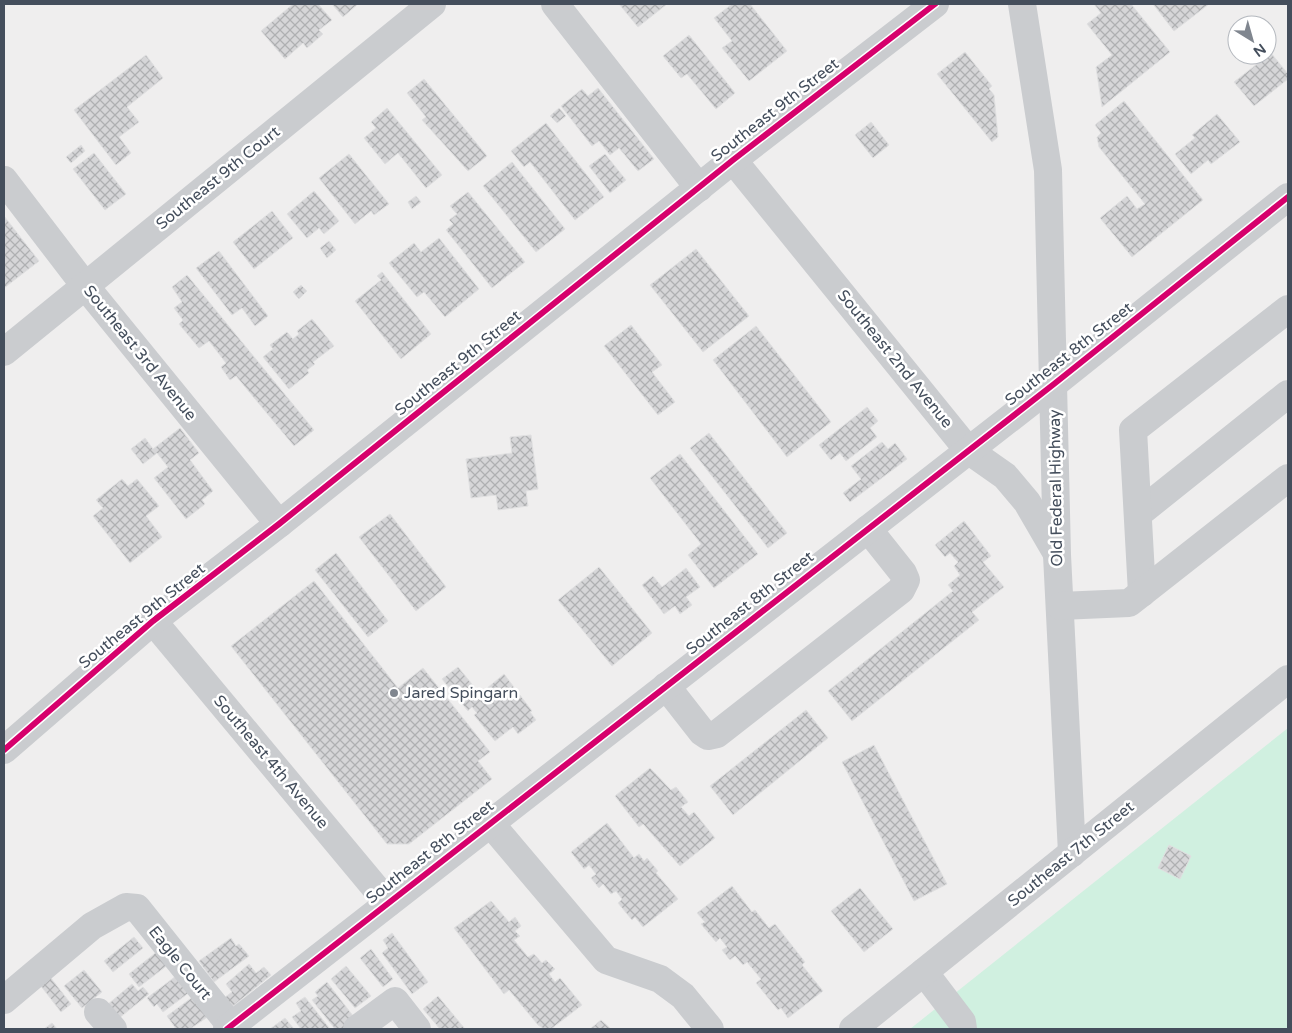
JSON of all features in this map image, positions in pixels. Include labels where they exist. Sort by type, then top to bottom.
[{"type":"street","name":"Southeast 9th Court","points":[[4,352],[432,4]]},
{"type":"street","points":[[555,4],[699,188]]},
{"type":"street","name":"Southeast 9th Street","points":[[4,750],[153,621],[279,524],[732,160],[935,4]]},
{"type":"street","name":"Old Federal Highway","points":[[1022,4],[1048,170],[1057,555],[1072,853]]},
{"type":"street","name":"Southeast 2nd Avenue","points":[[732,160],[968,450],[1005,476],[1027,502],[1057,555]]},
{"type":"street","name":"Southeast 3rd Avenue","points":[[4,180],[86,287],[279,524]]},
{"type":"street","name":"Southeast 8th Street","points":[[229,1028],[1054,384],[1288,198]]},
{"type":"street","points":[[1142,593],[1133,430],[1288,309]]},
{"type":"street","points":[[1138,514],[1288,394]]},
{"type":"street","points":[[1060,606],[1129,603],[1288,478]]},
{"type":"street","points":[[666,686],[702,732],[708,736],[717,734],[901,590],[906,580],[868,529]]},
{"type":"street","name":"Southeast 4th Avenue","points":[[153,621],[388,903]]},
{"type":"street","name":"Southeast 7th Street","points":[[853,1029],[1288,679]]},
{"type":"street","points":[[490,823],[606,960],[660,979],[683,996],[710,1029]]},
{"type":"street","name":"Eagle Court","points":[[4,1000],[92,926],[126,907],[137,908],[229,1028]]},
{"type":"street","points":[[924,972],[962,1022],[963,1029]]},
{"type":"street","points":[[357,1029],[395,1001],[417,1029]]},
{"type":"green space","points":[[1288,728],[1288,1029],[910,1029]]},
{"type":"building","points":[[293,4],[318,4],[332,20],[319,30],[323,34],[307,48],[303,43],[285,59],[261,31]]},
{"type":"building","points":[[332,4],[358,4],[343,17]]},
{"type":"building","points":[[619,4],[667,4],[638,27]]},
{"type":"building","points":[[732,4],[750,4],[787,51],[749,81],[722,48],[732,41],[714,18]]},
{"type":"building","points":[[1094,4],[1131,4],[1170,52],[1102,107],[1096,67],[1112,55],[1087,24],[1101,13]]},
{"type":"building","points":[[1153,4],[1209,4],[1174,31]]},
{"type":"building","points":[[689,35],[735,93],[716,109],[687,74],[681,78],[663,56]]},
{"type":"building","points":[[965,52],[992,86],[989,89],[994,95],[998,137],[992,142],[937,74]]},
{"type":"building","points":[[146,55],[163,78],[127,107],[139,122],[119,137],[131,153],[116,165],[74,110]]},
{"type":"building","points":[[1277,60],[1288,74],[1288,79],[1254,106],[1234,82],[1256,65],[1277,65]]},
{"type":"building","points":[[424,79],[487,156],[468,171],[422,120],[426,117],[407,93]]},
{"type":"building","points":[[598,88],[654,159],[638,171],[619,148],[610,155],[599,141],[592,146],[561,106],[582,89],[588,96]]},
{"type":"building","points":[[1124,101],[1203,200],[1132,257],[1100,218],[1127,196],[1137,209],[1145,204],[1099,147],[1097,137],[1101,133],[1095,125]]},
{"type":"building","points":[[387,108],[442,175],[426,188],[398,153],[385,164],[364,138],[376,128],[371,122]]},
{"type":"building","points":[[559,108],[566,116],[557,123],[550,116]]},
{"type":"building","points":[[1217,114],[1240,142],[1211,164],[1208,160],[1191,174],[1175,154],[1195,138],[1192,135]]},
{"type":"building","points":[[871,122],[889,145],[873,158],[855,135]]},
{"type":"building","points":[[546,123],[604,197],[575,220],[530,162],[524,167],[511,151]]},
{"type":"building","points":[[81,145],[85,151],[71,163],[66,157]]},
{"type":"building","points":[[94,153],[126,194],[105,210],[73,169]]},
{"type":"building","points":[[349,154],[389,204],[374,215],[371,211],[355,224],[319,178]]},
{"type":"building","points":[[605,154],[626,180],[610,193],[589,166]]},
{"type":"building","points":[[512,162],[565,229],[536,252],[483,186]]},
{"type":"building","points":[[314,191],[339,221],[324,234],[319,228],[307,238],[287,214]]},
{"type":"building","points":[[468,192],[525,262],[492,288],[446,230],[453,224],[449,220],[457,214],[450,206]]},
{"type":"building","points":[[416,196],[421,202],[412,209],[408,202]]},
{"type":"building","points":[[272,211],[293,238],[254,269],[233,242]]},
{"type":"building","points":[[4,216],[39,261],[4,288]]},
{"type":"building","points":[[439,238],[479,289],[445,317],[424,292],[417,297],[389,263],[414,243],[421,252]]},
{"type":"building","points":[[329,241],[336,250],[327,258],[320,248]]},
{"type":"building","points":[[696,249],[749,316],[703,352],[650,285]]},
{"type":"building","points":[[219,251],[268,316],[255,326],[242,308],[232,315],[196,268]]},
{"type":"building","points":[[382,272],[431,334],[401,359],[355,301],[381,280],[377,276]]},
{"type":"building","points":[[187,275],[314,430],[294,446],[236,376],[230,380],[221,367],[226,363],[209,341],[199,348],[179,324],[183,320],[174,308],[182,302],[172,287]]},
{"type":"building","points":[[301,285],[307,291],[299,299],[293,292]]},
{"type":"building","points":[[312,319],[334,346],[313,362],[315,364],[307,370],[309,373],[289,389],[263,357],[273,349],[270,345],[287,332],[293,339],[299,334],[297,331]]},
{"type":"building","points":[[631,325],[662,365],[652,372],[675,402],[658,415],[604,346]]},
{"type":"building","points":[[756,326],[831,422],[787,457],[713,360]]},
{"type":"building","points":[[867,407],[878,421],[870,428],[877,437],[846,461],[840,453],[831,460],[819,445]]},
{"type":"building","points":[[180,428],[199,453],[190,460],[213,491],[202,500],[205,504],[186,519],[154,478],[168,467],[157,453],[143,464],[131,449],[145,438],[153,449]]},
{"type":"building","points":[[709,433],[787,533],[768,548],[690,448]]},
{"type":"building","points":[[531,435],[538,489],[526,491],[528,506],[498,510],[496,495],[471,498],[466,459],[512,453],[510,437]]},
{"type":"building","points":[[882,442],[888,449],[895,443],[907,459],[850,502],[843,493],[861,479],[851,466]]},
{"type":"building","points":[[680,454],[758,554],[714,588],[688,555],[701,544],[650,478]]},
{"type":"building","points":[[122,479],[128,486],[137,479],[159,506],[146,516],[162,537],[130,563],[93,516],[103,508],[96,500]]},
{"type":"building","points":[[390,514],[446,587],[416,611],[359,537]]},
{"type":"building","points":[[964,521],[991,556],[983,562],[1004,587],[972,612],[979,620],[852,721],[828,691],[953,591],[948,585],[960,575],[954,566],[958,562],[950,553],[945,557],[935,545]]},
{"type":"building","points":[[336,553],[388,621],[368,637],[315,570]]},
{"type":"building","points":[[599,567],[652,633],[612,666],[558,600]]},
{"type":"building","points":[[686,568],[700,587],[686,597],[692,605],[680,614],[675,606],[664,614],[642,585],[653,576],[662,587]]},
{"type":"building","points":[[314,581],[398,688],[423,668],[490,752],[478,761],[492,779],[409,844],[387,844],[231,646]]},
{"type":"building","points":[[458,667],[480,694],[504,674],[532,711],[530,712],[536,720],[518,734],[513,727],[495,741],[474,715],[477,713],[472,707],[468,711],[442,679]]},
{"type":"building","points":[[806,710],[828,738],[733,815],[710,786]]},
{"type":"building","points":[[874,745],[947,884],[914,901],[842,762]]},
{"type":"building","points":[[650,768],[671,790],[676,787],[688,802],[681,807],[689,816],[694,812],[715,838],[680,866],[643,824],[639,827],[615,796]]},
{"type":"building","points":[[607,823],[634,858],[639,854],[644,861],[647,858],[658,871],[656,873],[678,899],[643,927],[635,917],[632,920],[618,903],[622,899],[616,891],[611,894],[603,884],[599,888],[591,878],[596,874],[589,865],[584,869],[571,852]]},
{"type":"building","points":[[1169,845],[1191,856],[1180,879],[1158,868]]},
{"type":"building","points":[[732,886],[752,912],[755,910],[769,928],[775,924],[805,962],[802,965],[823,991],[788,1018],[781,1008],[778,1010],[756,983],[761,979],[747,962],[743,965],[735,956],[730,960],[722,950],[727,947],[720,938],[716,942],[701,924],[705,922],[697,913]]},
{"type":"building","points":[[860,888],[893,929],[864,952],[831,911]]},
{"type":"building","points":[[491,901],[509,922],[515,917],[521,926],[515,931],[520,936],[514,940],[528,957],[534,954],[542,963],[546,960],[555,969],[549,974],[555,982],[560,978],[582,1005],[551,1029],[544,1029],[538,1025],[509,990],[504,994],[454,928]]},
{"type":"building","points":[[392,933],[428,982],[412,994],[382,953],[388,948],[383,940]]},
{"type":"building","points":[[134,937],[143,948],[113,972],[104,961]]},
{"type":"building","points":[[231,938],[236,946],[239,944],[249,956],[214,982],[199,961]]},
{"type":"building","points":[[371,949],[393,979],[383,987],[360,958]]},
{"type":"building","points":[[159,950],[169,964],[139,987],[129,974]]},
{"type":"building","points":[[249,964],[256,973],[264,967],[271,975],[232,1007],[224,998],[232,992],[226,984]]},
{"type":"building","points":[[346,966],[371,996],[355,1008],[331,979]]},
{"type":"building","points":[[84,970],[102,992],[82,1008],[64,986]]},
{"type":"building","points":[[47,973],[71,1004],[61,1012],[37,981]]},
{"type":"building","points":[[180,973],[190,992],[163,1012],[157,1004],[154,1007],[147,998]]},
{"type":"building","points":[[327,982],[357,1021],[346,1029],[335,1029],[312,1000],[318,996],[315,992]]},
{"type":"building","points":[[132,984],[138,991],[143,987],[149,994],[118,1019],[107,1005]]},
{"type":"building","points":[[194,996],[209,1016],[190,1029],[176,1029],[167,1016]]},
{"type":"building","points":[[438,996],[465,1029],[440,1029],[423,1009]]},
{"type":"building","points":[[305,997],[330,1029],[301,1029],[292,1017],[301,1011],[296,1003]]},
{"type":"building","points":[[285,1018],[294,1029],[270,1029]]},
{"type":"building","points":[[601,1020],[611,1029],[590,1029]]},
{"type":"building","points":[[52,1023],[57,1029],[44,1029]]},
{"type":"cycle path","points":[[4,750],[153,621],[279,524],[733,160],[935,4]]},
{"type":"cycle path","points":[[227,1029],[1054,384],[1288,197]]},
{"type":"place","name":"Jared Spingarn","points":[[394,693]]}]
